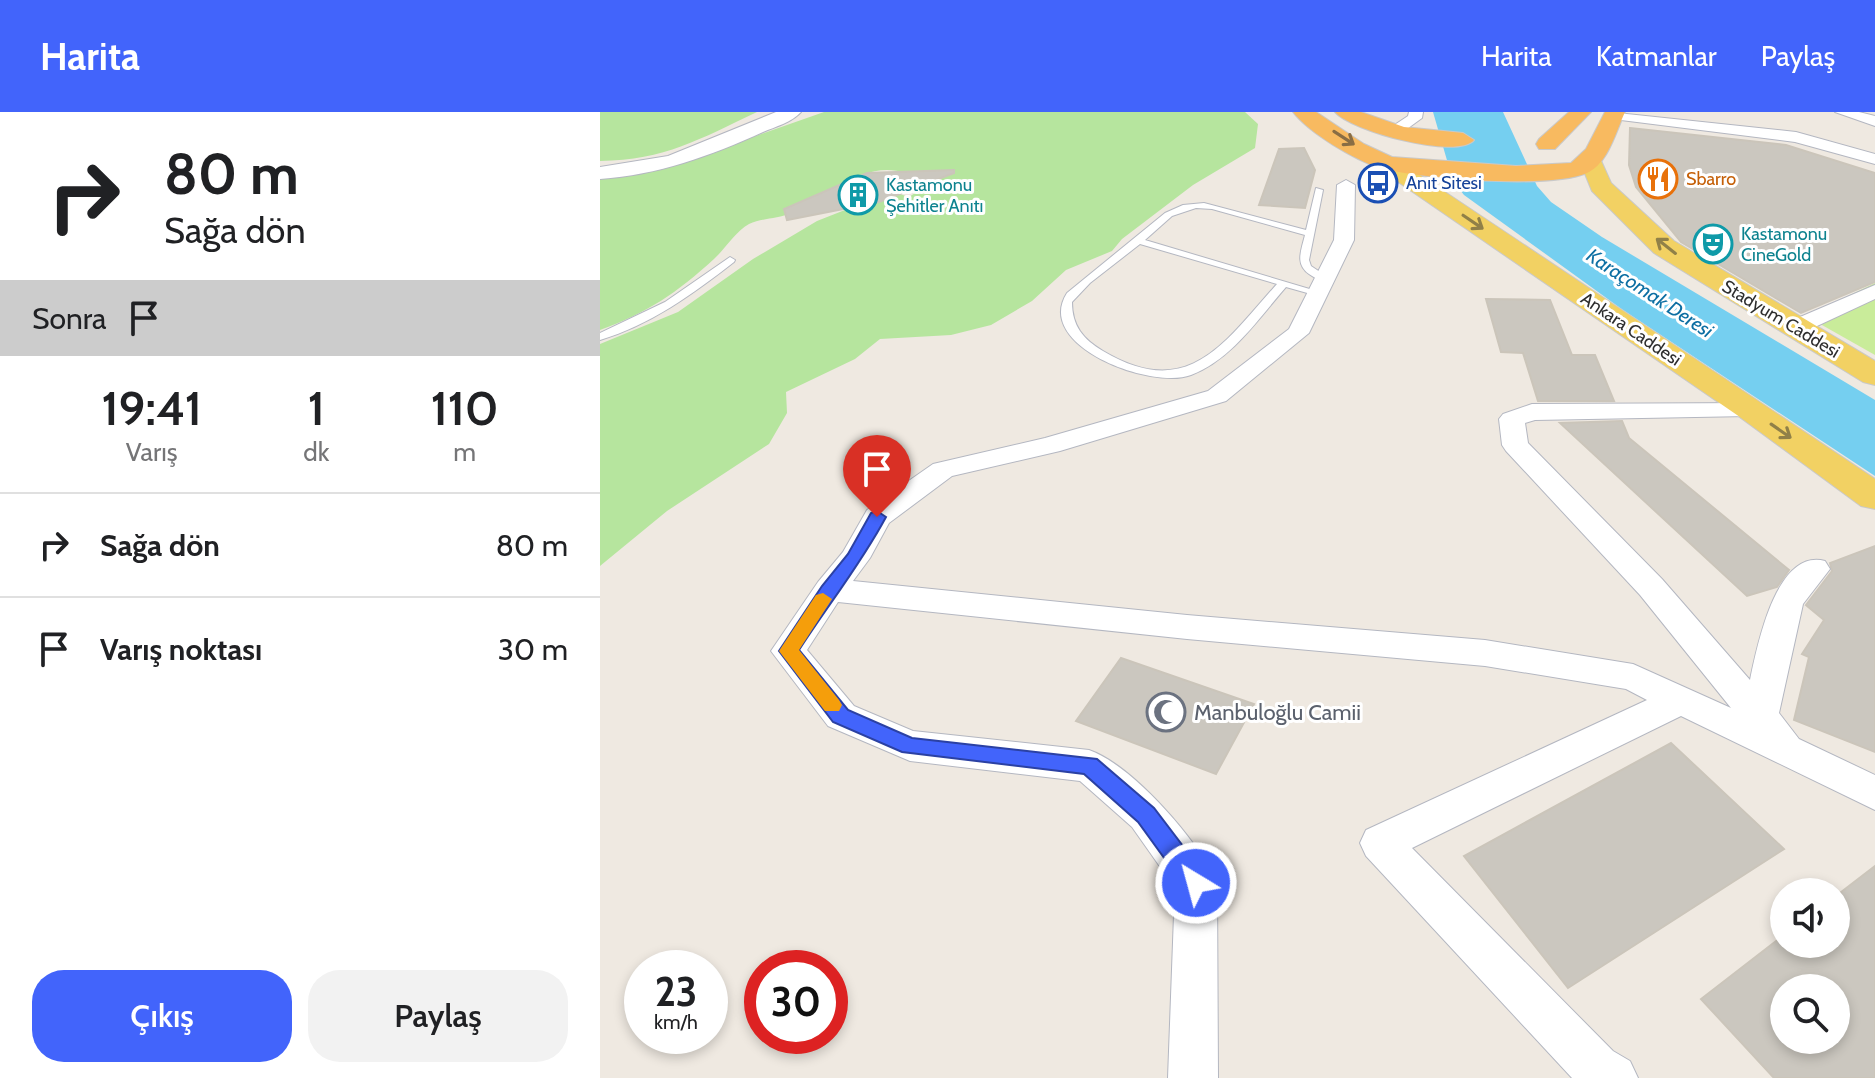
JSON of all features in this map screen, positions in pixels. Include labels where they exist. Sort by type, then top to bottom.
[{"type":"highway","points":[[1303,112],[1386,163],[1443,169],[1552,173],[1577,170],[1590,159],[1614,114]]},
{"type":"highway","points":[[1345,112],[1372,125],[1405,135],[1488,141]]},
{"type":"highway","points":[[1581,112],[1540,144],[1590,159]]},
{"type":"highway","points":[[1386,163],[1392,146],[1405,135]]},
{"type":"main road","name":"Stadyum Caddesi","points":[[1590,159],[1600,186],[1664,247],[1875,375]]},
{"type":"main road","name":"Ankara Caddesi","points":[[1386,163],[1749,408],[1875,497]]},
{"type":"street","points":[[600,173],[636,172],[662,167],[792,112]]},
{"type":"street","points":[[1405,135],[1416,112]]},
{"type":"street","points":[[1707,126],[1745,112]]},
{"type":"street","points":[[1842,112],[1875,121]]},
{"type":"street","points":[[1614,114],[1796,137],[1875,159]]},
{"type":"street","points":[[1193,1078],[1196,883],[1146,815],[1089,766],[910,746],[841,716],[788,651],[855,558],[877,517],[943,470],[1051,445],[1217,396],[1298,333],[1344,240],[1332,187]]},
{"type":"street","points":[[1794,328],[1875,291]]},
{"type":"street","points":[[1749,408],[1532,412],[1512,419],[1515,445],[1651,587],[1789,751]]},
{"type":"street","points":[[1760,716],[1776,639],[1788,600],[1814,569]]},
{"type":"street","points":[[829,590],[1187,627],[1485,653],[1633,677],[1875,793]]},
{"type":"street","points":[[1613,1078],[1596,1068],[1380,843],[1681,700]]},
{"type":"lane","points":[[1321,286],[1306,267],[1304,249],[1308,233],[1332,187]]},
{"type":"lane","points":[[1284,283],[1213,356],[1188,373],[1167,378],[1148,375],[1090,347],[1074,337],[1066,324],[1067,302],[1081,285],[1166,216],[1194,205],[1308,233]]},
{"type":"lane","points":[[1139,241],[1284,283],[1321,286]]},
{"type":"lane","points":[[600,337],[641,322],[669,307],[730,260]]},
{"type":"green space","points":[[600,112],[757,112],[663,152],[600,161]]},
{"type":"green space","points":[[824,112],[1245,112],[1258,124],[1255,148],[1193,185],[1122,239],[1112,251],[1066,270],[1032,301],[991,325],[951,335],[880,339],[855,359],[786,392],[787,413],[769,444],[667,511],[600,566],[600,344],[678,312],[753,259],[817,221],[900,194],[909,197],[924,187],[926,182],[907,173],[889,170],[872,172],[840,185],[791,213],[749,224],[714,259],[674,292],[632,317],[600,330],[600,173],[695,157]]},
{"type":"green space","points":[[1875,283],[1875,355],[1806,316]]},
{"type":"water","name":"Karaçomak Deresi","points":[[1433,112],[1503,112],[1537,186],[1551,202],[1602,237],[1875,400],[1875,476],[1623,310],[1464,195],[1453,181]]},
{"type":"building","points":[[1630,128],[1786,145],[1875,173],[1875,282],[1801,313],[1681,242],[1636,187],[1629,165]]},
{"type":"building","points":[[1304,148],[1315,170],[1305,208],[1259,205],[1279,149]]},
{"type":"building","name":"Kastamonu Şehitler Anıtı","points":[[954,170],[954,173],[879,202],[787,220],[784,209],[867,173]]},
{"type":"building","points":[[1486,299],[1550,300],[1572,355],[1595,355],[1614,401],[1538,401],[1523,353],[1501,352]]},
{"type":"building","points":[[1622,421],[1629,438],[1789,570],[1777,587],[1747,596],[1560,423]]},
{"type":"building","points":[[1875,546],[1875,752],[1794,720],[1809,657],[1802,654],[1824,620],[1806,605],[1832,571],[1830,563]]},
{"type":"building","name":"Manbuloğlu Camii","points":[[1121,658],[1254,704],[1216,774],[1076,721]]},
{"type":"building","points":[[1671,743],[1784,849],[1568,988],[1464,856]]},
{"type":"building","points":[[1875,866],[1875,1078],[1774,1078],[1701,999],[1770,946],[1770,958],[1850,958],[1850,885]]},
{"type":"slow traffic","points":[[823,599],[788,651],[832,705]]},
{"type":"place","name":"Sbarro","points":[[1658,179]]},
{"type":"place","name":"Anıt Sitesi","points":[[1378,183]]},
{"type":"place","name":"Kastamonu Şehitler Anıtı","points":[[858,195]]},
{"type":"place","name":"Kastamonu CineGold","points":[[1713,244]]},
{"type":"place","name":"Manbuloğlu Camii","points":[[1166,712]]},
{"type":"route","points":[[877,517],[855,558],[788,651],[841,716],[910,746],[1089,766],[1146,815],[1196,883]]}]
